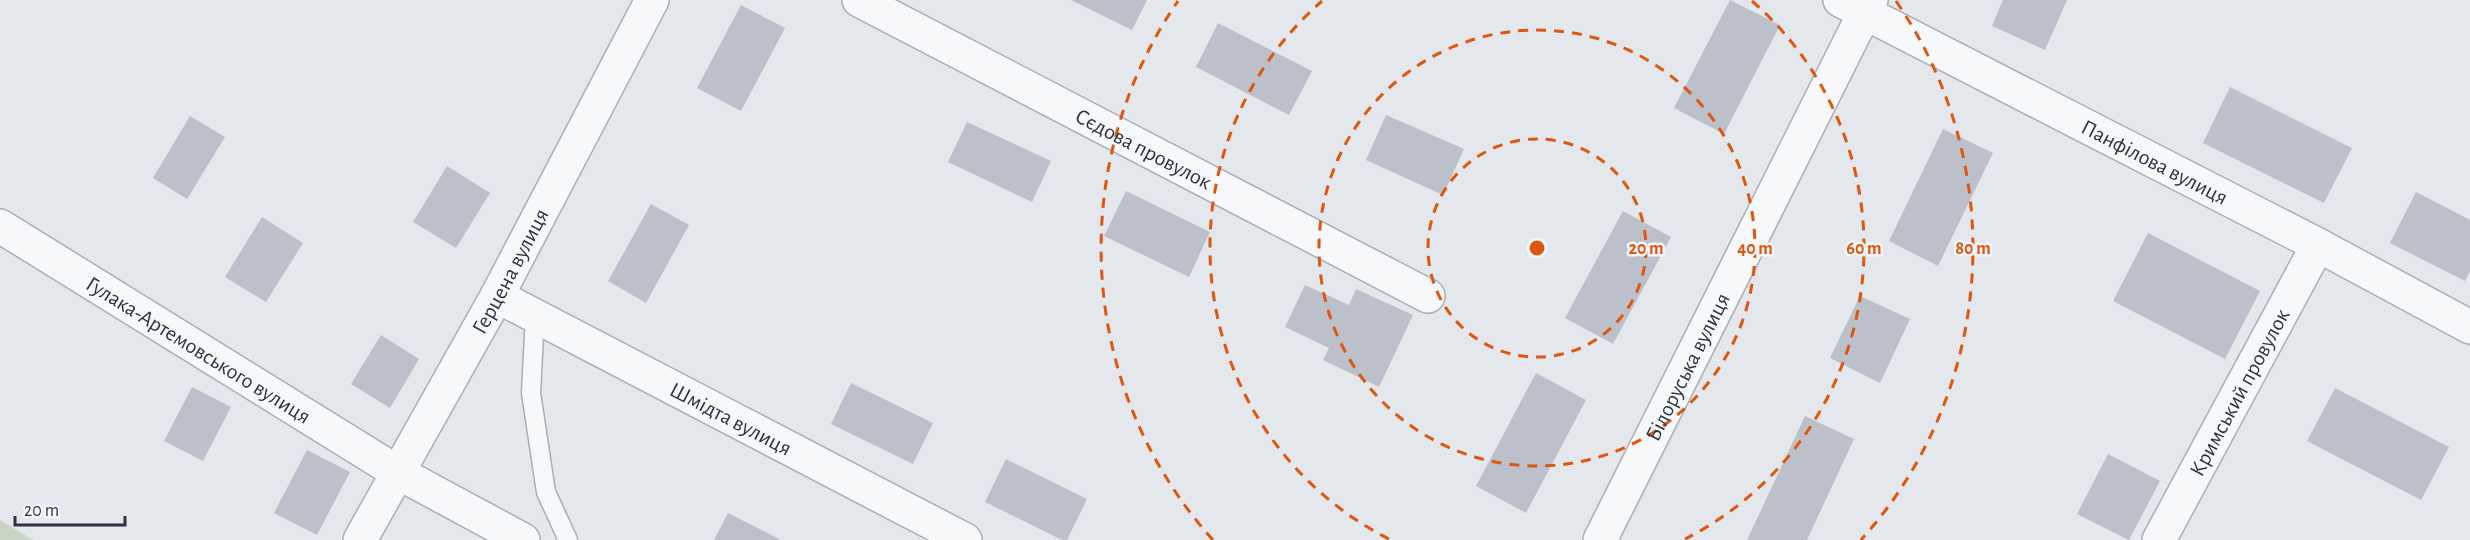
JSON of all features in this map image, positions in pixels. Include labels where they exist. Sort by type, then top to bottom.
[{"type":"street","name":"Герцена вулиця","points":[[360,540],[497,296],[652,0]]},
{"type":"street","name":"Сєдова провулок","points":[[859,0],[1428,296]]},
{"type":"street","name":"Панфілова вулиця","points":[[1858,5],[2470,327]]},
{"type":"street","name":"Білоруська вулиця","points":[[1600,540],[1858,5]]},
{"type":"street","name":"Гулака-Артемовського вулиця","points":[[0,226],[397,472],[523,540]]},
{"type":"street","name":"Кримський провулок","points":[[2159,540],[2318,245]]},
{"type":"street","name":"Шмідта вулиця","points":[[497,296],[965,540]]},
{"type":"lane","points":[[535,315],[531,393],[546,492],[568,540]]},
{"type":"green space","points":[[0,520],[33,540],[0,540]]},
{"type":"building","points":[[1071,0],[1147,0],[1132,30]]},
{"type":"building","points":[[1730,0],[1780,25],[1724,134],[1674,108]]},
{"type":"building","points":[[2003,0],[2067,0],[2045,50],[1992,26]]},
{"type":"building","points":[[741,5],[785,28],[741,111],[697,88]]},
{"type":"building","points":[[1218,23],[1312,71],[1289,115],[1196,67]]},
{"type":"building","points":[[2230,87],[2352,148],[2324,203],[2203,143]]},
{"type":"building","points":[[1386,115],[1464,149],[1443,195],[1366,160]]},
{"type":"building","points":[[190,116],[225,137],[187,199],[153,178]]},
{"type":"building","points":[[967,122],[1051,161],[1032,202],[948,162]]},
{"type":"building","points":[[1943,129],[1993,153],[1938,266],[1889,241]]},
{"type":"building","points":[[447,166],[490,193],[456,248],[413,222]]},
{"type":"building","points":[[1126,191],[1210,232],[1189,277],[1104,236]]},
{"type":"building","points":[[2416,192],[2470,220],[2470,271],[2465,281],[2390,243]]},
{"type":"building","points":[[651,204],[689,225],[646,303],[608,281]]},
{"type":"building","points":[[1623,211],[1671,237],[1613,344],[1565,318]]},
{"type":"building","points":[[262,217],[303,243],[266,302],[225,277]]},
{"type":"building","points":[[2148,233],[2260,291],[2225,359],[2113,301]]},
{"type":"building","points":[[1305,285],[1349,305],[1356,289],[1413,315],[1379,387],[1323,360],[1329,348],[1285,327]]},
{"type":"building","points":[[1860,296],[1910,319],[1880,383],[1830,358]]},
{"type":"building","points":[[381,335],[419,359],[390,408],[351,384]]},
{"type":"building","points":[[1536,373],[1586,400],[1526,513],[1476,486]]},
{"type":"building","points":[[851,383],[933,423],[913,464],[831,424]]},
{"type":"building","points":[[192,387],[231,407],[203,461],[164,441]]},
{"type":"building","points":[[2335,388],[2449,447],[2421,500],[2307,441]]},
{"type":"building","points":[[1805,416],[1854,439],[1807,540],[1747,540]]},
{"type":"building","points":[[307,450],[350,472],[317,535],[274,513]]},
{"type":"building","points":[[2108,454],[2160,481],[2129,540],[2077,514]]},
{"type":"building","points":[[1006,459],[1087,499],[1067,540],[1062,540],[985,502]]},
{"type":"building","points":[[728,513],[781,540],[714,540]]}]
